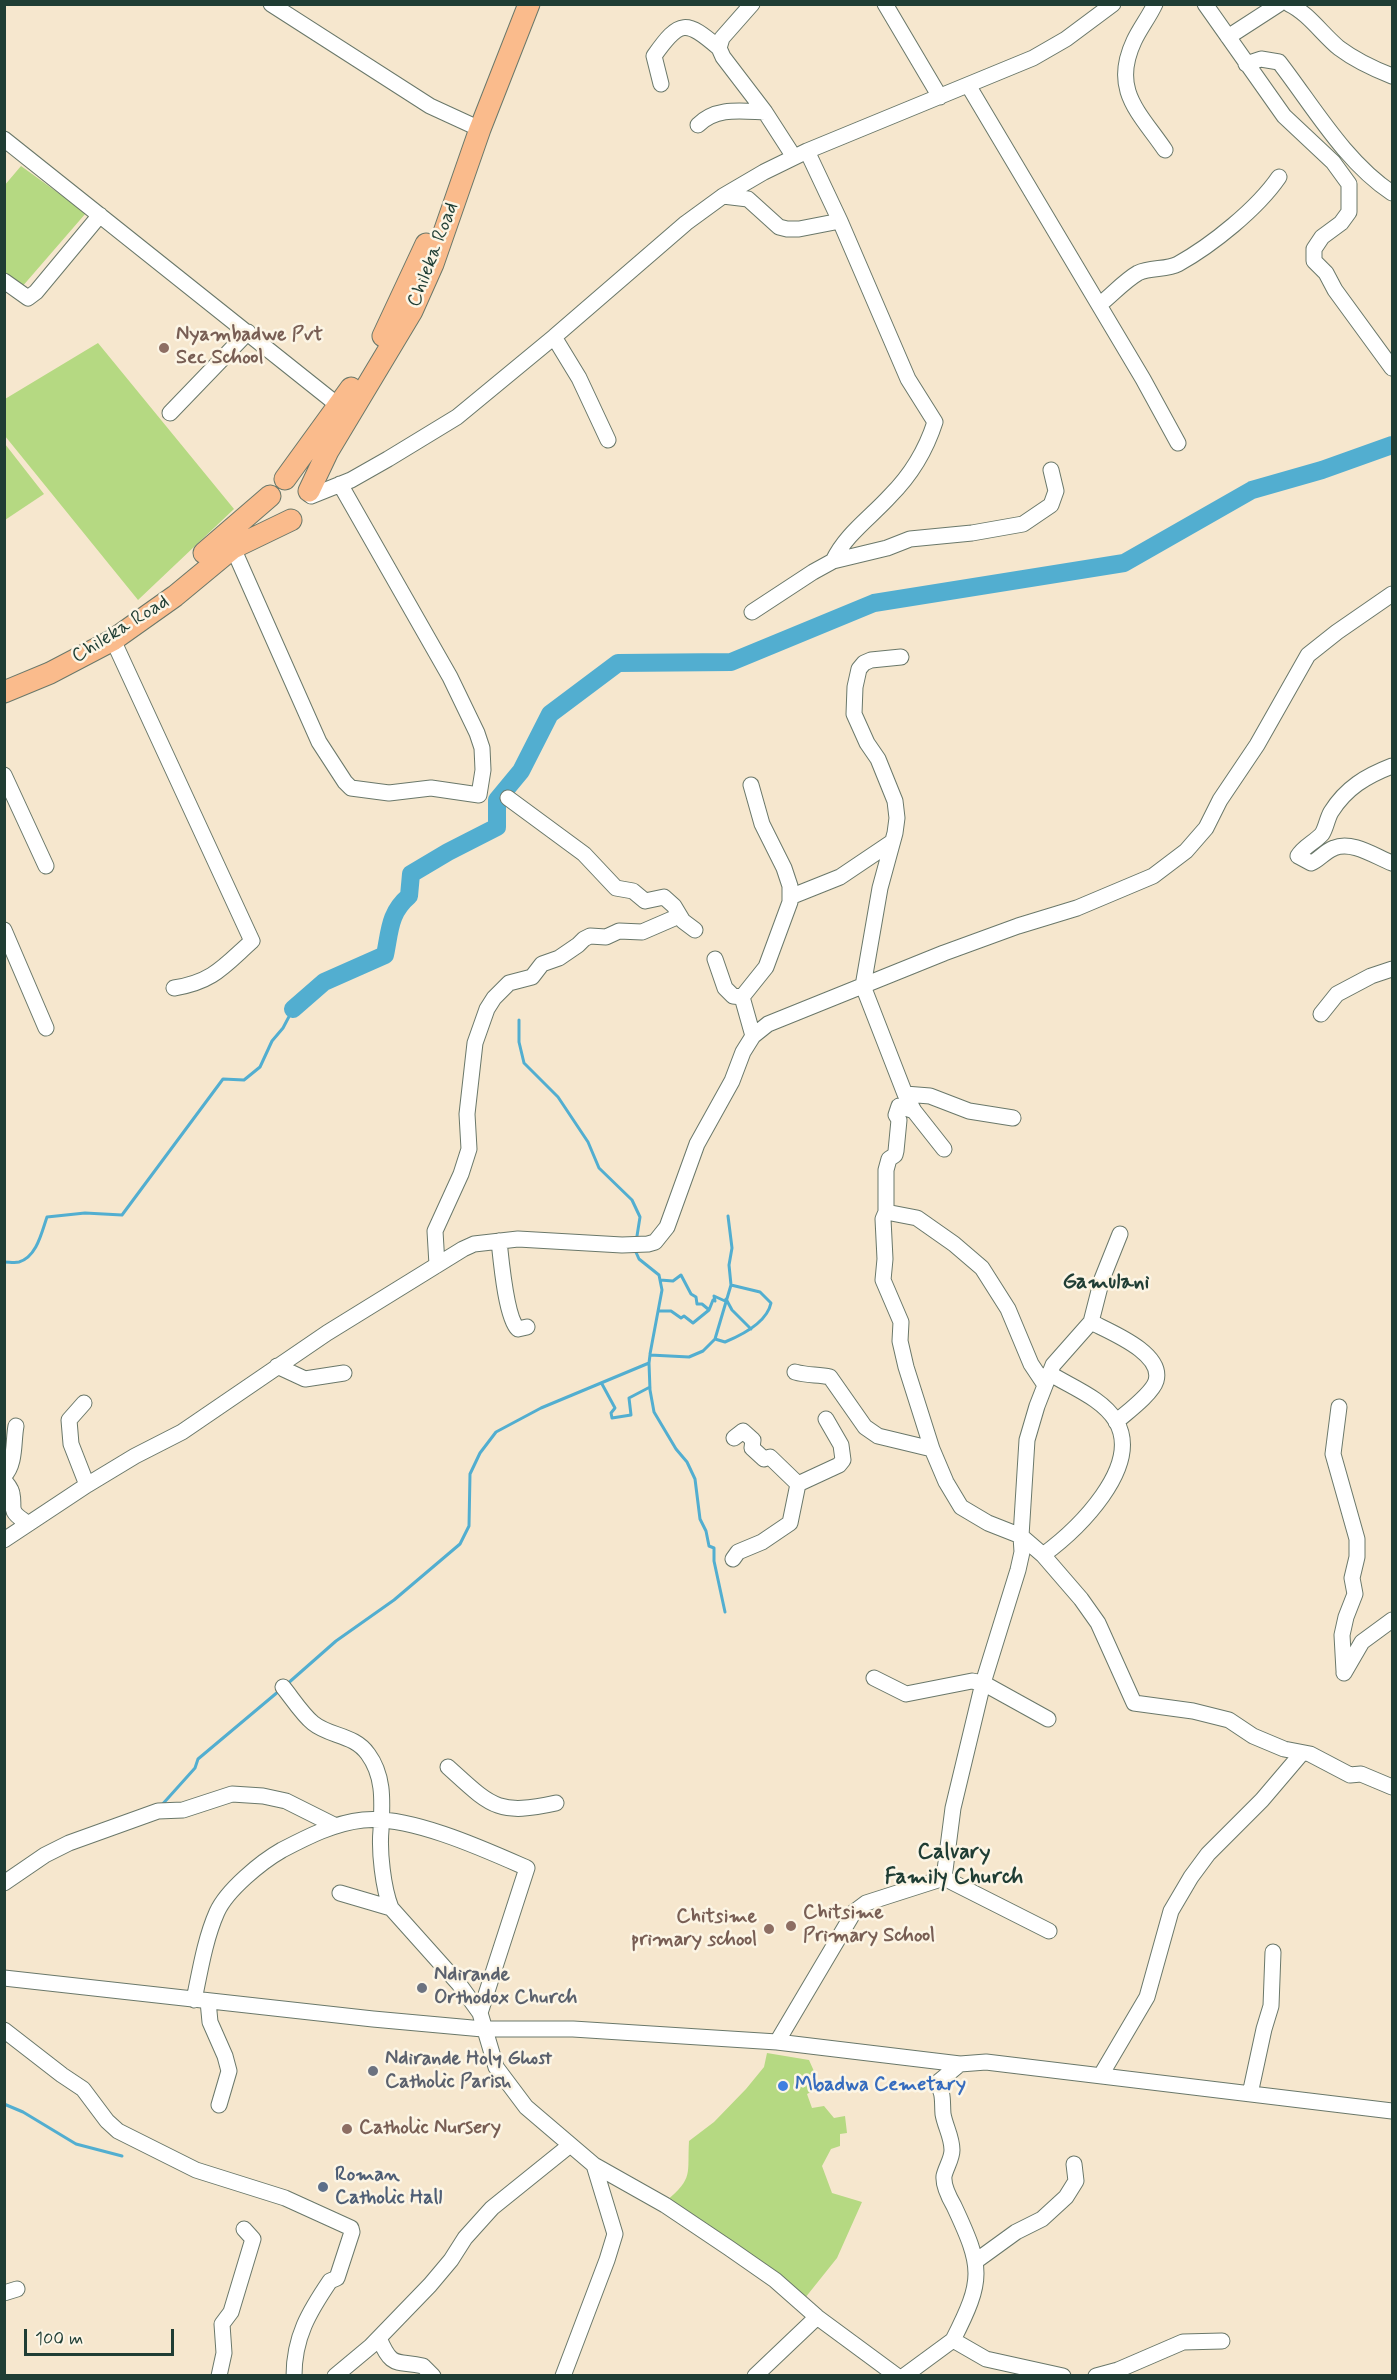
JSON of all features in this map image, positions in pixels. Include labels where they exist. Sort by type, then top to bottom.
[{"type":"highway","name":"Chileka Road","points":[[4,692],[50,673],[113,640],[175,596],[232,548],[306,513],[309,508],[310,494],[327,451],[412,311],[433,264],[473,127],[514,4]]},
{"type":"highway","name":"Chileka Road","points":[[4,679],[32,669],[107,631],[137,610],[270,496],[275,486],[285,479],[339,406],[378,347],[427,242],[473,127],[529,4]]},
{"type":"highway","points":[[285,479],[297,479],[310,494]]},
{"type":"highway","points":[[270,496],[275,512],[291,520]]},
{"type":"street","points":[[271,4],[430,106],[473,127]]},
{"type":"street","points":[[719,48],[722,38],[752,4]]},
{"type":"street","points":[[885,4],[940,97]]},
{"type":"street","points":[[310,494],[340,484],[443,426],[554,337],[686,223],[723,196],[801,154],[1033,58],[1066,39],[1094,10],[1113,4]]},
{"type":"street","points":[[1155,4],[1133,42],[1124,79],[1129,99],[1165,150]]},
{"type":"street","points":[[1205,4],[1284,116],[1333,162],[1349,184],[1349,212],[1341,223],[1322,237],[1314,249],[1314,261],[1326,273],[1335,290],[1392,368]]},
{"type":"street","points":[[1228,37],[1279,4]]},
{"type":"street","points":[[1290,4],[1340,49],[1392,76]]},
{"type":"street","points":[[661,84],[654,56],[667,38],[680,28],[688,26],[697,29],[719,48],[723,57],[765,112],[801,154],[840,221],[908,380],[935,422],[929,440],[911,471],[892,495],[841,544],[833,561]]},
{"type":"street","points":[[1246,64],[1261,59],[1279,62],[1339,142],[1377,183],[1392,193]]},
{"type":"street","points":[[968,85],[1178,443]]},
{"type":"street","points":[[698,125],[708,115],[717,112],[765,112]]},
{"type":"street","points":[[4,139],[339,406]]},
{"type":"street","points":[[1099,305],[1139,273],[1176,265],[1197,251],[1252,210],[1267,195],[1279,177]]},
{"type":"street","points":[[723,196],[748,200],[779,227],[787,229],[840,221]]},
{"type":"street","points":[[4,281],[28,298],[36,292],[100,215]]},
{"type":"street","points":[[170,413],[248,332]]},
{"type":"street","points":[[554,337],[579,378],[608,440]]},
{"type":"street","points":[[752,612],[833,561],[886,548],[910,539],[972,533],[1023,524],[1051,505],[1056,491],[1052,470]]},
{"type":"street","points":[[232,548],[319,742],[345,783],[351,788],[389,793],[431,788],[479,795],[483,770],[482,748],[477,733],[450,677],[340,484]]},
{"type":"street","points":[[4,1540],[87,1485],[135,1456],[182,1432],[245,1391],[278,1366],[474,1244],[539,1239],[622,1245],[655,1242],[667,1227],[697,1144],[732,1081],[743,1052],[753,1036],[768,1024],[944,952],[1117,893],[1154,876],[1170,865],[1186,851],[1212,819],[1220,800],[1257,745],[1308,655],[1392,594]]},
{"type":"street","points":[[113,640],[252,941],[218,972],[202,982],[174,988]]},
{"type":"street","points":[[901,657],[864,663],[859,669],[855,687],[854,714],[867,743],[878,759],[895,801],[897,818],[880,888],[871,951],[863,986],[905,1094],[914,1111],[944,1149]]},
{"type":"street","points":[[1392,766],[1367,776],[1341,798],[1328,818],[1323,833],[1298,856],[1311,863],[1320,854],[1337,846],[1368,852],[1392,863]]},
{"type":"street","points":[[4,775],[46,866]]},
{"type":"street","points":[[742,997],[766,967],[787,916],[790,897],[790,886],[784,868],[762,824],[751,785]]},
{"type":"street","points":[[508,798],[584,854],[616,888],[633,891],[645,901],[664,897],[674,906],[679,916],[695,930]]},
{"type":"street","points":[[790,897],[840,877],[892,842]]},
{"type":"street","points":[[437,1265],[435,1231],[445,1212],[448,1197],[461,1173],[469,1149],[467,1114],[475,1043],[487,1009],[494,998],[509,983],[532,977],[542,964],[559,958],[590,936],[606,937],[619,931],[642,932],[679,916]]},
{"type":"street","points":[[4,930],[46,1028]]},
{"type":"street","points":[[715,959],[725,988],[732,996],[742,997]]},
{"type":"street","points":[[1321,1014],[1337,994],[1371,976],[1392,969]]},
{"type":"street","points":[[742,997],[753,1036]]},
{"type":"street","points":[[905,1094],[930,1096],[969,1111],[1012,1118]]},
{"type":"street","points":[[914,1111],[899,1106],[896,1115],[899,1120],[896,1151],[895,1155],[889,1159],[886,1170],[883,1280],[901,1322],[900,1341],[932,1449],[961,1507],[979,1519],[1020,1536],[1043,1555],[1081,1599],[1098,1623],[1134,1703],[1215,1715],[1228,1720],[1253,1736],[1284,1749],[1327,1761],[1350,1775],[1361,1774],[1392,1787]]},
{"type":"street","points":[[886,1212],[917,1218],[954,1244],[982,1268],[1008,1309],[1031,1364],[1047,1379],[1096,1401],[1116,1422],[1123,1444],[1123,1454],[1112,1478],[1083,1520],[1043,1555]]},
{"type":"street","points":[[944,1878],[953,1808],[983,1683],[1022,1552],[1020,1536],[1027,1440],[1047,1379],[1059,1356],[1091,1322],[1102,1279],[1120,1233]]},
{"type":"street","points":[[499,1241],[513,1324],[518,1329],[527,1327]]},
{"type":"street","points":[[1091,1322],[1145,1352],[1153,1363],[1156,1381],[1150,1391],[1116,1422]]},
{"type":"street","points":[[278,1366],[293,1376],[305,1379],[344,1373]]},
{"type":"street","points":[[795,1372],[809,1376],[817,1374],[830,1377],[865,1427],[878,1436],[932,1449]]},
{"type":"street","points":[[84,1403],[69,1420],[71,1444],[87,1485]]},
{"type":"street","points":[[1339,1407],[1333,1454],[1357,1539],[1357,1557],[1352,1578],[1355,1594],[1342,1635],[1344,1672],[1362,1642],[1392,1620]]},
{"type":"street","points":[[798,1484],[839,1465],[843,1460],[841,1445],[826,1419]]},
{"type":"street","points":[[16,1426],[11,1460],[4,1478],[13,1495],[11,1505],[22,1521],[22,1528]]},
{"type":"street","points":[[734,1438],[743,1431],[753,1440],[752,1448],[764,1459],[770,1457],[798,1484]]},
{"type":"street","points":[[733,1559],[738,1552],[762,1542],[790,1523],[798,1484]]},
{"type":"street","points":[[874,1678],[906,1694],[972,1682],[983,1683],[1048,1719]]},
{"type":"street","points":[[283,1687],[311,1722],[350,1738],[369,1755],[376,1768],[382,1793],[380,1832],[387,1896],[392,1908],[459,1984],[480,2013],[496,2067],[526,2107],[594,2165],[632,2185],[683,2217],[775,2280],[817,2317],[897,2376]]},
{"type":"street","points":[[1101,2075],[1147,1997],[1168,1920],[1191,1877],[1208,1854],[1262,1800],[1302,1753]]},
{"type":"street","points":[[448,1767],[491,1803],[509,1809],[531,1809],[556,1803]]},
{"type":"street","points":[[4,1883],[45,1855],[69,1843],[158,1811],[183,1810],[231,1794],[263,1796],[286,1801],[336,1826]]},
{"type":"street","points":[[219,2105],[229,2071],[201,2000],[209,1939],[217,1912],[226,1897],[266,1859],[336,1826],[361,1820],[382,1819],[446,1836],[527,1868],[480,2013]]},
{"type":"street","points":[[777,2042],[854,1911],[866,1903],[944,1878],[1049,1931]]},
{"type":"street","points":[[340,1893],[392,1908]]},
{"type":"street","points":[[1250,2094],[1271,2006],[1273,1952]]},
{"type":"street","points":[[4,1978],[483,2029],[573,2029],[777,2042],[960,2064],[986,2062],[1392,2111]]},
{"type":"street","points":[[4,2030],[62,2076],[83,2089],[107,2121],[118,2131],[196,2170],[285,2198],[351,2228],[352,2232],[338,2278],[330,2281],[304,2324],[294,2354],[294,2376]]},
{"type":"street","points":[[904,2376],[953,2340],[968,2311],[977,2285],[976,2261],[944,2177],[952,2151],[944,2114],[943,2093],[937,2083],[960,2064]]},
{"type":"street","points":[[335,2376],[379,2338],[430,2285],[451,2260],[465,2238],[492,2208],[569,2146]]},
{"type":"street","points":[[976,2261],[1016,2232],[1042,2219],[1066,2197],[1076,2181],[1074,2164]]},
{"type":"street","points":[[563,2376],[615,2234],[594,2165]]},
{"type":"street","points":[[219,2376],[224,2353],[222,2324],[231,2312],[253,2239],[244,2229]]},
{"type":"street","points":[[755,2376],[817,2317]]},
{"type":"street","points":[[379,2338],[384,2350],[393,2361],[404,2365],[423,2366],[433,2376]]},
{"type":"street","points":[[953,2340],[986,2359],[1063,2376]]},
{"type":"street","points":[[1096,2376],[1118,2370],[1183,2342],[1222,2341]]},
{"type":"green space","points":[[21,166],[86,213],[21,288],[5,274],[4,186]]},
{"type":"green space","points":[[98,343],[234,509],[138,600],[5,436],[5,399]]},
{"type":"green space","points":[[5,444],[44,494],[4,520]]},
{"type":"green space","points":[[767,2053],[809,2060],[821,2087],[807,2094],[812,2108],[824,2106],[834,2118],[845,2116],[847,2133],[840,2134],[840,2146],[831,2149],[822,2166],[832,2193],[862,2202],[837,2258],[805,2298],[666,2201],[685,2181],[689,2141],[714,2122],[746,2089],[764,2067]]},
{"type":"waterway","points":[[293,1009],[324,982],[385,955],[394,916],[402,902],[409,896],[411,874],[497,827],[497,800],[521,771],[550,714],[618,663],[731,662],[874,603],[1124,563],[1252,490],[1322,470],[1392,445]]},
{"type":"waterway","points":[[4,1262],[19,1262],[30,1255],[38,1243],[47,1217],[85,1213],[122,1215],[223,1079],[244,1080],[260,1067],[272,1041],[283,1028],[293,1009]]},
{"type":"waterway","points":[[519,1020],[519,1042],[524,1063],[558,1097],[588,1142],[599,1168],[632,1200],[640,1217],[637,1236]]},
{"type":"waterway","points":[[286,1685],[336,1641],[394,1600],[460,1544],[469,1526],[470,1474],[480,1453],[496,1432],[541,1408],[649,1363],[650,1355],[689,1357],[703,1351],[715,1339],[731,1285],[729,1265],[732,1248],[728,1216]]},
{"type":"waterway","points":[[635,1250],[639,1259],[659,1275],[662,1290],[650,1354]]},
{"type":"waterway","points":[[660,1280],[673,1281],[681,1275],[691,1294],[696,1297],[697,1304],[702,1304],[708,1309]]},
{"type":"waterway","points":[[715,1339],[725,1342],[746,1332],[769,1310],[771,1303],[760,1292],[731,1285]]},
{"type":"waterway","points":[[659,1311],[671,1311],[681,1318],[684,1316],[693,1323],[709,1310],[713,1300],[715,1301],[714,1296],[725,1301]]},
{"type":"waterway","points":[[726,1299],[732,1310],[751,1329]]},
{"type":"waterway","points":[[649,1363],[654,1412],[676,1449],[687,1462],[695,1479],[700,1519],[706,1531],[709,1546],[714,1548],[714,1561],[725,1612]]},
{"type":"waterway","points":[[602,1384],[615,1408],[611,1413],[612,1418],[631,1415],[629,1398],[650,1387]]},
{"type":"waterway","points":[[160,1807],[195,1768],[198,1759],[279,1691]]},
{"type":"waterway","points":[[4,2104],[23,2112],[76,2144],[122,2156]]},
{"type":"place","name":"Nyambadwe Pvt Sec School","points":[[164,348]]},
{"type":"place","name":"Chitsime Primary School","points":[[791,1926]]},
{"type":"place","name":"Chitsime primary school","points":[[769,1929]]},
{"type":"place","name":"Ndirande Orthodox Church","points":[[422,1988]]},
{"type":"place","name":"Ndirande Holy Ghost Catholic Parish","points":[[373,2071]]},
{"type":"place","name":"Mbadwa Cemetary","points":[[783,2086]]},
{"type":"place","name":"Catholic Nursery","points":[[347,2129]]},
{"type":"place","name":"Roman Catholic Hall","points":[[323,2187]]},
{"type":"district","name":"Gamulani","points":[[1106,1283]]},
{"type":"district","name":"Calvary Family Church","points":[[954,1866]]}]
